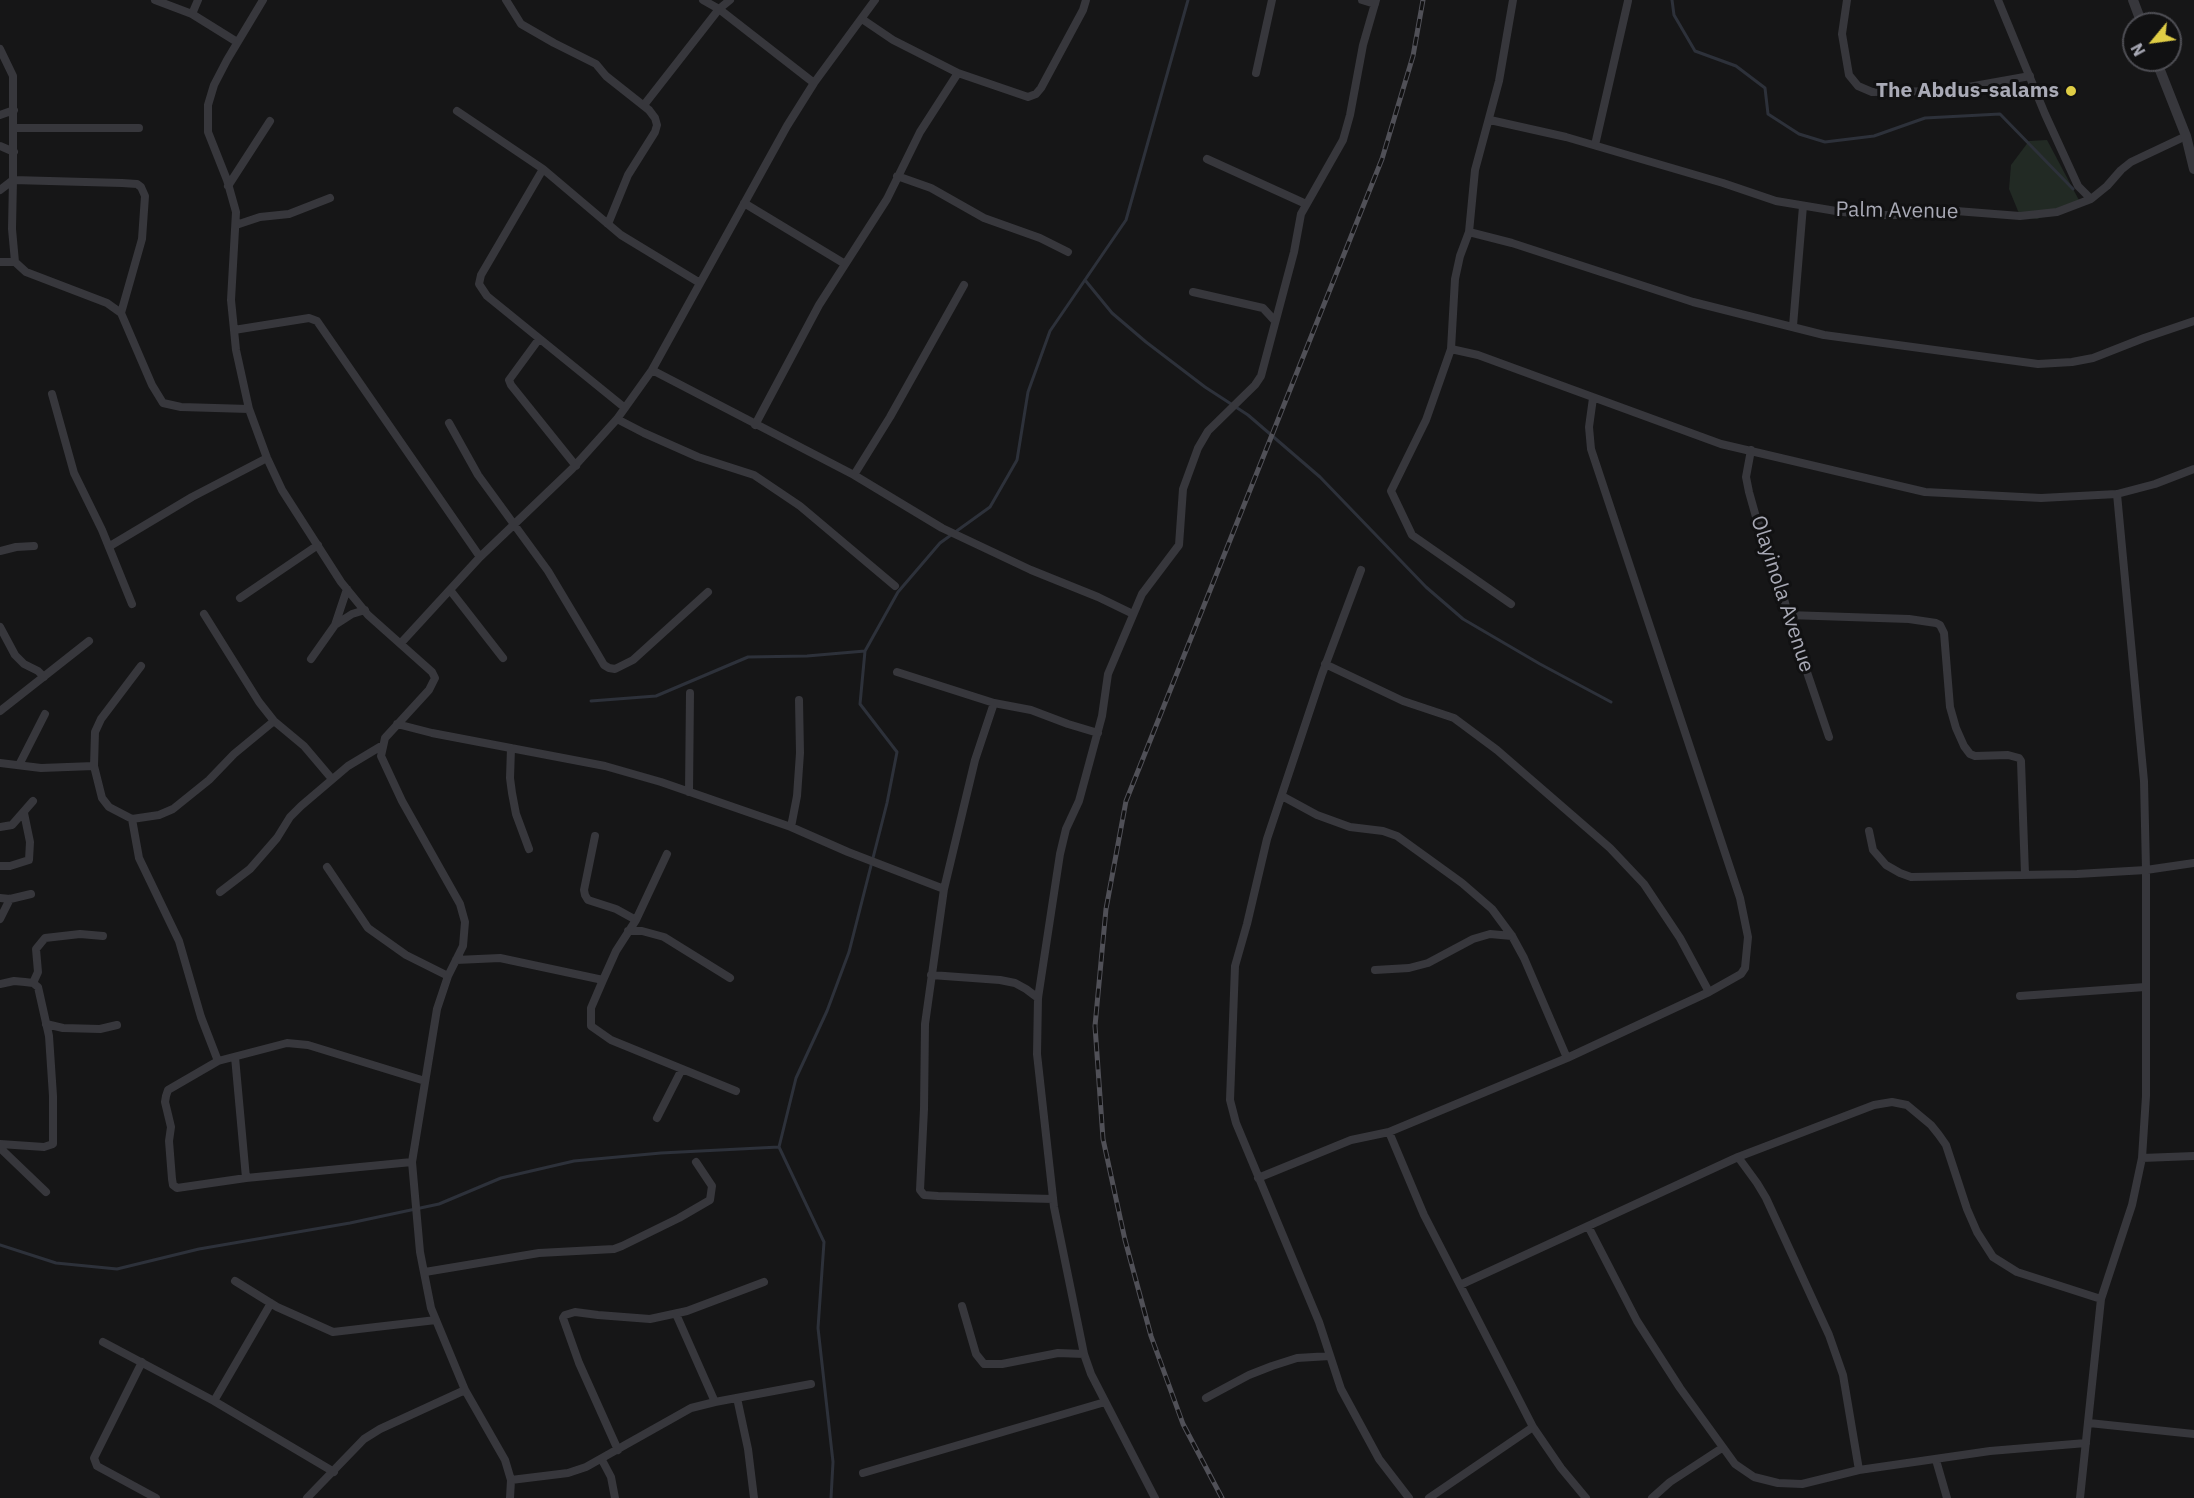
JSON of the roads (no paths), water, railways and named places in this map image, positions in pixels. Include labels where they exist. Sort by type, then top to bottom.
[{"type":"street","points":[[155,0],[192,14],[237,42]]},
{"type":"street","points":[[192,14],[198,0]]},
{"type":"street","points":[[263,0],[214,85],[208,105],[208,132],[236,212],[231,300],[236,351],[249,409],[267,458],[282,490],[347,589],[365,610],[432,672],[435,678],[429,690],[385,738],[381,756],[387,774],[464,915],[465,936],[437,1009],[412,1162],[420,1252],[431,1308],[465,1390],[501,1452],[511,1479],[510,1498]]},
{"type":"street","points":[[506,0],[521,24],[596,64],[606,76],[644,105],[655,118],[657,125],[655,132],[628,175],[608,224]]},
{"type":"street","points":[[704,0],[814,82]]},
{"type":"street","points":[[644,105],[719,9],[730,0]]},
{"type":"street","points":[[401,643],[480,557],[576,465],[617,419],[651,370],[787,126],[814,82],[875,0]]},
{"type":"street","points":[[862,19],[893,40],[958,73],[1028,97],[1036,94],[1083,10],[1086,0]]},
{"type":"street","points":[[1256,73],[1272,0]]},
{"type":"street","points":[[1155,1498],[1091,1374],[1084,1354],[1053,1199],[1037,1054],[1038,998],[1060,854],[1066,829],[1079,801],[1098,733],[1108,674],[1142,594],[1179,545],[1183,489],[1198,448],[1208,431],[1255,386],[1261,376],[1294,252],[1301,214],[1343,140],[1350,115],[1363,45],[1375,2],[1362,0]]},
{"type":"street","points":[[1511,604],[1412,536],[1391,491],[1425,420],[1451,349],[1455,279],[1469,232],[1475,170],[1499,81],[1513,0]]},
{"type":"street","points":[[1847,0],[1842,34],[1849,75],[1858,86],[1872,92],[1946,91],[2030,76]]},
{"type":"street","points":[[1998,0],[2011,35],[2078,186],[2091,199]]},
{"type":"street","points":[[1595,145],[1628,1]]},
{"type":"street","points":[[1,54],[13,76],[12,229],[15,262]]},
{"type":"street","points":[[2161,72],[2186,136],[2194,169]]},
{"type":"street","points":[[755,425],[819,305],[887,199],[920,132],[958,73]]},
{"type":"street","points":[[0,115],[14,111]]},
{"type":"street","points":[[457,111],[543,169],[621,235],[700,283]]},
{"type":"street","name":"Palm Avenue","points":[[1490,120],[1566,136],[1776,201],[1842,212],[1881,215],[1919,215],[1956,211],[2020,216],[2057,212],[2091,199],[2108,186],[2131,162],[2186,136]]},
{"type":"street","points":[[228,186],[270,121]]},
{"type":"street","points":[[14,128],[139,128]]},
{"type":"street","points":[[0,146],[14,152]]},
{"type":"street","points":[[1207,159],[1306,204]]},
{"type":"street","points":[[543,169],[479,281],[481,290],[625,408]]},
{"type":"street","points":[[897,176],[931,188],[984,219],[1040,238],[1068,252]]},
{"type":"street","points":[[0,190],[14,180],[137,184],[143,189],[145,196],[142,239],[121,313]]},
{"type":"street","points":[[236,225],[260,217],[289,214],[330,198]]},
{"type":"street","points":[[744,203],[845,264]]},
{"type":"street","points":[[1793,326],[1803,206]]},
{"type":"street","points":[[1469,232],[1512,243],[1693,302],[1824,335],[2038,364],[2093,358],[2194,321]]},
{"type":"street","points":[[0,262],[15,262],[26,272],[107,303],[121,313],[152,385],[163,403],[181,407],[249,409]]},
{"type":"street","points":[[854,474],[890,417],[964,285]]},
{"type":"street","points":[[1193,292],[1263,308],[1275,321]]},
{"type":"street","points":[[234,330],[309,318],[317,321],[480,557]]},
{"type":"street","points":[[539,339],[509,380],[576,465]]},
{"type":"street","points":[[1451,349],[1478,355],[1703,439],[1925,492],[2041,498],[2117,494],[2155,484],[2194,469]]},
{"type":"street","points":[[651,370],[854,474],[942,528],[1133,614]]},
{"type":"street","points":[[52,394],[74,473],[110,546],[132,604]]},
{"type":"street","points":[[1258,1178],[1351,1140],[1389,1132],[1567,1058],[1709,992],[1741,974],[1747,960],[1748,937],[1740,898],[1592,449],[1589,427],[1593,398]]},
{"type":"street","points":[[617,419],[698,457],[754,476],[800,506],[895,586]]},
{"type":"street","points":[[449,423],[478,474],[548,571],[604,665],[615,669],[633,660],[708,592]]},
{"type":"street","name":"Olayinola Avenue","points":[[1751,450],[1746,477],[1749,492],[1756,517],[1773,559],[1788,615],[1829,737]]},
{"type":"street","points":[[110,546],[192,497],[267,458]]},
{"type":"street","points":[[2080,1498],[2101,1299],[2132,1206],[2142,1158],[2146,1096],[2144,781],[2117,494]]},
{"type":"street","points":[[240,598],[318,545]]},
{"type":"street","points":[[0,551],[34,546]]},
{"type":"street","points":[[1361,570],[1325,664],[1266,839],[1247,924],[1234,966],[1230,1100],[1236,1123],[1258,1178],[1319,1322],[1341,1389],[1379,1459],[1409,1498]]},
{"type":"street","points":[[311,659],[334,625],[347,589]]},
{"type":"street","points":[[450,590],[502,658]]},
{"type":"street","points":[[334,625],[352,614],[365,610]]},
{"type":"street","points":[[204,614],[259,702],[274,721],[304,746],[332,779]]},
{"type":"street","points":[[1788,615],[1909,619],[1940,625],[1944,633],[1947,692],[1952,717],[1967,750],[1975,756],[2008,755],[2020,760],[2025,874]]},
{"type":"street","points":[[0,627],[15,655],[44,677]]},
{"type":"street","points":[[0,711],[90,641]]},
{"type":"street","points":[[1325,664],[1402,701],[1454,718],[1497,750],[1610,848],[1644,884],[1658,902],[1709,992]]},
{"type":"street","points":[[141,666],[101,719],[95,732],[94,766],[105,803],[132,819],[159,816],[173,808],[209,780],[234,754],[274,721]]},
{"type":"street","points":[[897,672],[994,704],[1031,710],[1098,733]]},
{"type":"street","points":[[689,792],[690,693]]},
{"type":"street","points":[[791,827],[800,753],[799,700]]},
{"type":"street","points":[[994,704],[975,760],[944,889],[925,1024],[920,1191],[924,1195],[938,1196],[1053,1199]]},
{"type":"street","points":[[19,765],[45,714]]},
{"type":"street","points":[[397,724],[432,733],[605,766],[791,827],[902,874],[944,889]]},
{"type":"street","points":[[220,892],[250,869],[277,838],[293,814],[332,779],[383,746]]},
{"type":"street","points":[[511,748],[512,793],[516,814],[529,849]]},
{"type":"street","points":[[0,762],[41,768],[94,766]]},
{"type":"street","points":[[1282,796],[1317,815],[1350,827],[1383,831],[1397,836],[1470,889],[1492,909],[1512,936],[1538,988],[1567,1058]]},
{"type":"street","points":[[0,827],[12,825],[33,801]]},
{"type":"street","points":[[0,866],[10,866],[29,860],[30,842],[24,813]]},
{"type":"street","points":[[132,819],[139,858],[179,941],[201,1017],[218,1061]]},
{"type":"street","points":[[1869,831],[1873,850],[1886,866],[1911,877],[2077,874],[2146,870],[2194,863]]},
{"type":"street","points":[[595,836],[584,890],[585,895],[588,900],[616,909],[636,920]]},
{"type":"street","points":[[667,854],[636,920],[603,980],[591,1008],[591,1026],[611,1040],[735,1091]]},
{"type":"street","points":[[327,867],[368,928],[406,955],[448,976]]},
{"type":"street","points":[[0,898],[10,899],[31,894]]},
{"type":"street","points":[[0,919],[10,899]]},
{"type":"street","points":[[628,931],[642,931],[664,937],[730,978]]},
{"type":"street","points":[[33,983],[38,972],[36,948],[40,941],[51,936],[80,934],[103,936]]},
{"type":"street","points":[[1375,970],[1408,968],[1428,963],[1473,939],[1490,934],[1512,936]]},
{"type":"street","points":[[456,960],[500,958],[603,980]]},
{"type":"street","points":[[931,975],[1015,983],[1026,988],[1038,998]]},
{"type":"street","points":[[0,984],[14,981],[33,983],[38,987],[46,1024],[53,1096],[53,1144],[44,1147],[0,1146]]},
{"type":"street","points":[[2020,996],[2145,987]]},
{"type":"street","points":[[46,1024],[63,1028],[100,1029],[117,1025]]},
{"type":"street","points":[[412,1162],[246,1178],[177,1188],[173,1185],[169,1141],[171,1127],[165,1102],[168,1090],[218,1061],[287,1043],[308,1045],[425,1081]]},
{"type":"street","points":[[235,1056],[246,1178]]},
{"type":"street","points":[[657,1118],[682,1069]]},
{"type":"street","points":[[1460,1285],[1738,1157],[1874,1105],[1892,1102],[1907,1105],[1931,1125],[1946,1145],[1967,1209],[1977,1232],[1993,1257],[2017,1272],[2101,1299]]},
{"type":"street","points":[[1389,1132],[1424,1215],[1533,1427],[1561,1468],[1586,1498]]},
{"type":"street","points":[[0,1146],[46,1192]]},
{"type":"street","points":[[2142,1158],[2194,1156]]},
{"type":"street","points":[[1738,1157],[1766,1198],[1829,1335],[1843,1375],[1859,1470]]},
{"type":"street","points":[[425,1272],[539,1253],[614,1249],[622,1246],[710,1200],[712,1186],[696,1162]]},
{"type":"street","points":[[1588,1226],[1637,1321],[1722,1448],[1735,1464],[1754,1477],[1778,1483],[1802,1484],[1859,1470],[1990,1451],[2086,1443]]},
{"type":"street","points":[[235,1281],[271,1303],[333,1332],[436,1320]]},
{"type":"street","points":[[618,1450],[579,1363],[563,1318],[565,1315],[575,1312],[650,1319],[676,1314],[764,1282]]},
{"type":"street","points":[[214,1401],[271,1303]]},
{"type":"street","points":[[962,1306],[976,1354],[984,1364],[1002,1364],[1058,1353],[1084,1354]]},
{"type":"street","points":[[676,1314],[715,1402]]},
{"type":"street","points":[[103,1342],[214,1401],[334,1472]]},
{"type":"street","points":[[1206,1398],[1249,1375],[1278,1364],[1297,1358],[1330,1356]]},
{"type":"street","points":[[142,1362],[94,1458],[97,1467],[156,1498]]},
{"type":"street","points":[[511,1479],[568,1473],[602,1460],[691,1408],[811,1384]]},
{"type":"street","points":[[307,1498],[364,1439],[380,1429],[465,1390]]},
{"type":"street","points":[[737,1398],[748,1449],[754,1498]]},
{"type":"street","points":[[863,1473],[1106,1402]]},
{"type":"street","points":[[2089,1423],[2194,1434]]},
{"type":"street","points":[[1429,1498],[1533,1427]]},
{"type":"street","points":[[1652,1498],[1670,1482],[1722,1448]]},
{"type":"street","points":[[602,1460],[611,1477],[615,1498]]},
{"type":"street","points":[[1936,1460],[1947,1498]]},
{"type":"waterway","points":[[831,1498],[833,1462],[818,1328],[824,1242],[779,1147],[796,1078],[827,1011],[849,952],[887,803],[897,752],[860,704],[865,651],[898,592],[940,543],[990,507],[1017,460],[1028,392],[1050,331],[1126,220],[1188,0]]},
{"type":"waterway","points":[[1672,0],[1674,15],[1695,51],[1736,66],[1765,88],[1768,114],[1799,134],[1825,142],[1874,136],[1925,118],[2000,114],[2073,189]]},
{"type":"waterway","points":[[1085,280],[1112,313],[1146,342],[1205,387],[1248,415],[1320,477],[1426,587],[1463,619],[1611,702]]},
{"type":"waterway","points":[[591,701],[656,696],[748,657],[807,656],[865,651]]},
{"type":"waterway","points":[[0,1245],[56,1263],[117,1269],[199,1249],[350,1223],[439,1204],[501,1178],[574,1161],[661,1153],[779,1147]]},
{"type":"railway","points":[[1222,1498],[1183,1424],[1151,1336],[1125,1240],[1103,1139],[1095,1026],[1106,909],[1126,801],[1382,159],[1413,56],[1423,0]]},
{"type":"place","name":"The Abdus-salams","points":[[2071,91]]}]
